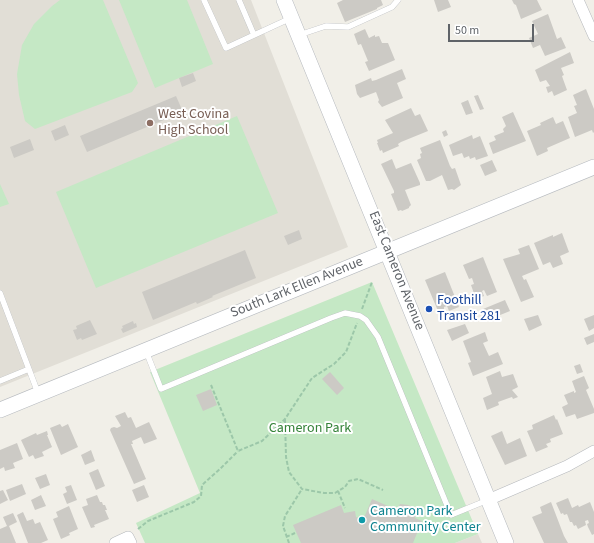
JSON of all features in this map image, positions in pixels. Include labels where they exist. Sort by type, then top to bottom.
[{"type":"street","name":"East Cameron Avenue","points":[[284,0],[506,543]]},
{"type":"street","points":[[578,0],[594,36]]},
{"type":"street","name":"South Lark Ellen Avenue","points":[[0,410],[594,166]]},
{"type":"street","points":[[488,500],[566,466],[594,451]]},
{"type":"street","points":[[115,543],[130,540]]},
{"type":"lane","points":[[204,0],[226,48],[291,18]]},
{"type":"lane","points":[[239,0],[254,35]]},
{"type":"lane","points":[[298,35],[326,26],[348,26],[392,7],[398,0]]},
{"type":"lane","points":[[0,293],[38,394]]},
{"type":"lane","points":[[146,350],[161,388],[331,318],[345,313],[360,316],[366,320],[378,337],[451,516],[488,500]]},
{"type":"lane","points":[[0,381],[29,369]]},
{"type":"path","points":[[138,529],[148,521],[194,502],[201,496],[202,485],[238,451],[262,440],[285,419],[312,378],[334,364],[346,352],[372,282]]},
{"type":"path","points":[[210,385],[238,451]]},
{"type":"path","points":[[285,419],[286,457],[289,472],[302,489],[324,493],[335,493],[345,488],[349,481],[358,479],[383,490]]},
{"type":"path","points":[[289,543],[283,526],[285,516],[302,489]]},
{"type":"path","points":[[338,491],[345,508]]},
{"type":"path","points":[[286,537],[295,534]]},
{"type":"shaded area","name":"West Covina High School","points":[[0,0],[251,0],[348,247],[0,387]]},
{"type":"shaded area","points":[[478,534],[482,543],[455,543]]},
{"type":"green space","points":[[60,0],[103,0],[138,83],[132,92],[35,129],[25,121],[19,95],[17,74],[22,45],[34,24]]},
{"type":"green space","points":[[119,0],[187,0],[213,64],[155,88]]},
{"type":"green space","points":[[237,116],[278,213],[96,288],[56,192]]},
{"type":"green space","points":[[0,184],[9,204],[0,207]]},
{"type":"green space","name":"Cameron Park","points":[[372,282],[478,534],[455,543],[145,543],[136,523],[200,493],[150,372]]},
{"type":"building","points":[[343,0],[381,0],[383,5],[377,9],[345,22],[337,3]]},
{"type":"building","points":[[434,0],[448,0],[451,7],[438,12]]},
{"type":"building","points":[[512,0],[537,0],[542,10],[521,19],[516,5]]},
{"type":"building","points":[[548,14],[557,39],[561,37],[566,48],[545,56],[540,45],[533,48],[529,38],[538,34],[532,21]]},
{"type":"building","points":[[365,29],[369,38],[375,35],[375,37],[379,36],[382,43],[388,43],[395,60],[369,71],[365,62],[368,61],[361,44],[358,45],[354,34]]},
{"type":"building","points":[[570,52],[574,63],[561,68],[567,90],[554,96],[552,91],[548,93],[546,87],[550,86],[546,80],[540,82],[535,70]]},
{"type":"building","points":[[402,69],[406,79],[397,83],[403,98],[382,107],[378,102],[379,100],[376,92],[360,98],[357,94],[355,85],[371,78],[372,81],[376,80]]},
{"type":"building","points":[[193,73],[196,81],[182,87],[179,78]]},
{"type":"building","points":[[586,89],[594,109],[594,132],[593,133],[592,130],[575,137],[568,117],[577,113],[574,106],[577,105],[573,95]]},
{"type":"building","points":[[478,95],[484,109],[480,110],[474,96]]},
{"type":"building","points":[[176,96],[183,112],[87,152],[80,136]]},
{"type":"building","points":[[468,100],[473,113],[466,115],[461,103]]},
{"type":"building","points":[[411,108],[415,116],[420,114],[428,131],[401,142],[398,144],[399,146],[383,153],[382,150],[380,151],[377,140],[393,133],[385,120]]},
{"type":"building","points":[[513,112],[526,141],[493,154],[489,143],[496,140],[494,136],[504,132],[503,129],[506,126],[502,117]]},
{"type":"building","points":[[553,117],[556,124],[563,121],[570,138],[547,148],[548,151],[537,156],[527,131],[541,125],[540,123]]},
{"type":"building","points":[[65,125],[69,135],[55,141],[51,131]]},
{"type":"building","points":[[446,130],[448,135],[444,137],[442,132]]},
{"type":"building","points":[[472,135],[473,139],[480,136],[488,156],[476,160],[475,157],[470,159],[469,156],[464,158],[462,153],[453,156],[449,145]]},
{"type":"building","points":[[30,139],[34,150],[14,158],[10,147]]},
{"type":"building","points":[[440,140],[450,166],[452,169],[455,168],[461,185],[454,190],[448,190],[442,175],[430,181],[426,181],[417,160],[421,158],[420,154],[422,153],[420,148]]},
{"type":"building","points":[[392,159],[396,169],[411,163],[420,183],[420,185],[405,190],[411,205],[409,208],[402,211],[398,211],[391,194],[394,193],[394,191],[381,164]]},
{"type":"building","points":[[492,160],[497,171],[485,176],[480,165]]},
{"type":"building","points":[[299,230],[302,239],[288,245],[284,236]]},
{"type":"building","points":[[562,233],[569,252],[560,256],[563,264],[553,268],[550,262],[543,265],[534,243]]},
{"type":"building","points":[[529,245],[539,269],[522,276],[524,280],[526,279],[534,297],[521,302],[503,259],[520,254],[518,249]]},
{"type":"building","points":[[245,250],[256,278],[212,296],[213,297],[197,304],[196,302],[153,320],[142,292]]},
{"type":"building","points":[[483,257],[497,292],[487,296],[484,290],[482,291],[484,296],[476,299],[471,285],[474,284],[472,278],[469,279],[463,265]]},
{"type":"building","points":[[445,272],[459,307],[449,311],[447,306],[444,307],[444,310],[438,311],[425,280]]},
{"type":"building","points":[[505,300],[510,311],[488,320],[483,309]]},
{"type":"building","points":[[538,315],[542,325],[529,331],[524,319]]},
{"type":"building","points":[[594,315],[594,328],[589,331],[584,319]]},
{"type":"building","points":[[90,320],[97,334],[82,340],[81,338],[77,340],[73,330],[77,329],[76,326]]},
{"type":"building","points":[[133,321],[134,324],[136,323],[137,327],[123,333],[121,329],[123,328],[122,326]]},
{"type":"building","points":[[465,324],[469,333],[452,341],[447,330]]},
{"type":"building","points":[[485,332],[488,341],[483,343],[489,356],[498,352],[503,364],[473,376],[468,363],[471,362],[463,341]]},
{"type":"building","points":[[594,334],[594,342],[587,345],[584,338]]},
{"type":"building","points":[[580,364],[583,372],[577,374],[574,366]]},
{"type":"building","points":[[500,371],[502,377],[513,374],[518,387],[512,390],[518,397],[513,399],[512,397],[498,402],[499,405],[487,410],[483,398],[492,394],[486,377]]},
{"type":"building","points":[[330,372],[344,388],[337,395],[322,379]]},
{"type":"building","points":[[584,376],[589,388],[586,390],[594,409],[594,413],[577,419],[575,414],[566,417],[562,407],[568,404],[564,395],[574,391],[574,393],[576,392],[572,381]]},
{"type":"building","points":[[211,389],[217,405],[203,411],[196,395]]},
{"type":"building","points":[[125,412],[128,418],[131,417],[136,428],[149,422],[157,439],[144,444],[141,437],[132,441],[133,444],[131,444],[146,479],[134,484],[110,430],[111,428],[121,426],[115,416]]},
{"type":"building","points":[[554,415],[563,434],[550,439],[551,442],[546,444],[548,447],[536,452],[527,431],[533,429],[532,425]]},
{"type":"building","points":[[60,424],[62,427],[68,424],[78,447],[61,455],[50,428]]},
{"type":"building","points":[[47,431],[52,447],[42,452],[44,456],[35,459],[33,455],[29,457],[21,440],[36,433],[37,435]]},
{"type":"building","points":[[502,431],[507,444],[520,438],[527,456],[505,465],[491,436]]},
{"type":"building","points":[[17,443],[23,459],[13,463],[15,468],[5,471],[4,467],[0,469],[0,450]]},
{"type":"building","points":[[91,450],[95,461],[85,465],[81,455]]},
{"type":"building","points":[[98,469],[105,486],[96,490],[89,473]]},
{"type":"building","points":[[46,474],[50,485],[40,489],[35,478]]},
{"type":"building","points":[[22,484],[26,494],[10,501],[6,490]]},
{"type":"building","points":[[71,485],[77,500],[67,504],[63,494],[67,492],[65,487]]},
{"type":"building","points":[[144,485],[149,497],[137,502],[132,490]]},
{"type":"building","points":[[3,490],[8,500],[0,504],[0,491]]},
{"type":"building","points":[[41,495],[46,506],[35,510],[31,500]]},
{"type":"building","points":[[97,495],[100,502],[105,505],[107,510],[105,510],[109,519],[94,525],[95,527],[91,528],[82,507],[88,505],[86,499]]},
{"type":"building","points":[[568,498],[572,508],[578,505],[579,507],[590,502],[594,512],[594,534],[592,535],[588,527],[588,520],[585,521],[586,525],[578,529],[576,525],[574,526],[572,522],[570,522],[567,514],[561,514],[556,503]]},
{"type":"building","name":"Cameron Park Community Center","points":[[372,499],[397,510],[400,504],[413,507],[417,512],[415,518],[422,521],[413,543],[301,543],[293,525],[341,505],[344,513],[355,511],[356,517],[363,520]]},
{"type":"building","points":[[551,502],[568,543],[544,543],[532,517],[542,513],[540,507]]},
{"type":"building","points":[[69,506],[78,529],[61,539],[53,519],[58,517],[56,512]]},
{"type":"building","points":[[23,512],[27,521],[33,519],[35,524],[40,522],[48,540],[41,543],[28,543],[17,515]]},
{"type":"building","points":[[13,513],[17,522],[9,526],[16,543],[0,543],[0,529],[7,526],[3,517]]},
{"type":"place","name":"West Covina High School","points":[[150,123]]},
{"type":"place","name":"Foothill Transit 281","points":[[429,309]]},
{"type":"place","name":"Cameron Park Community Center","points":[[362,520]]}]
